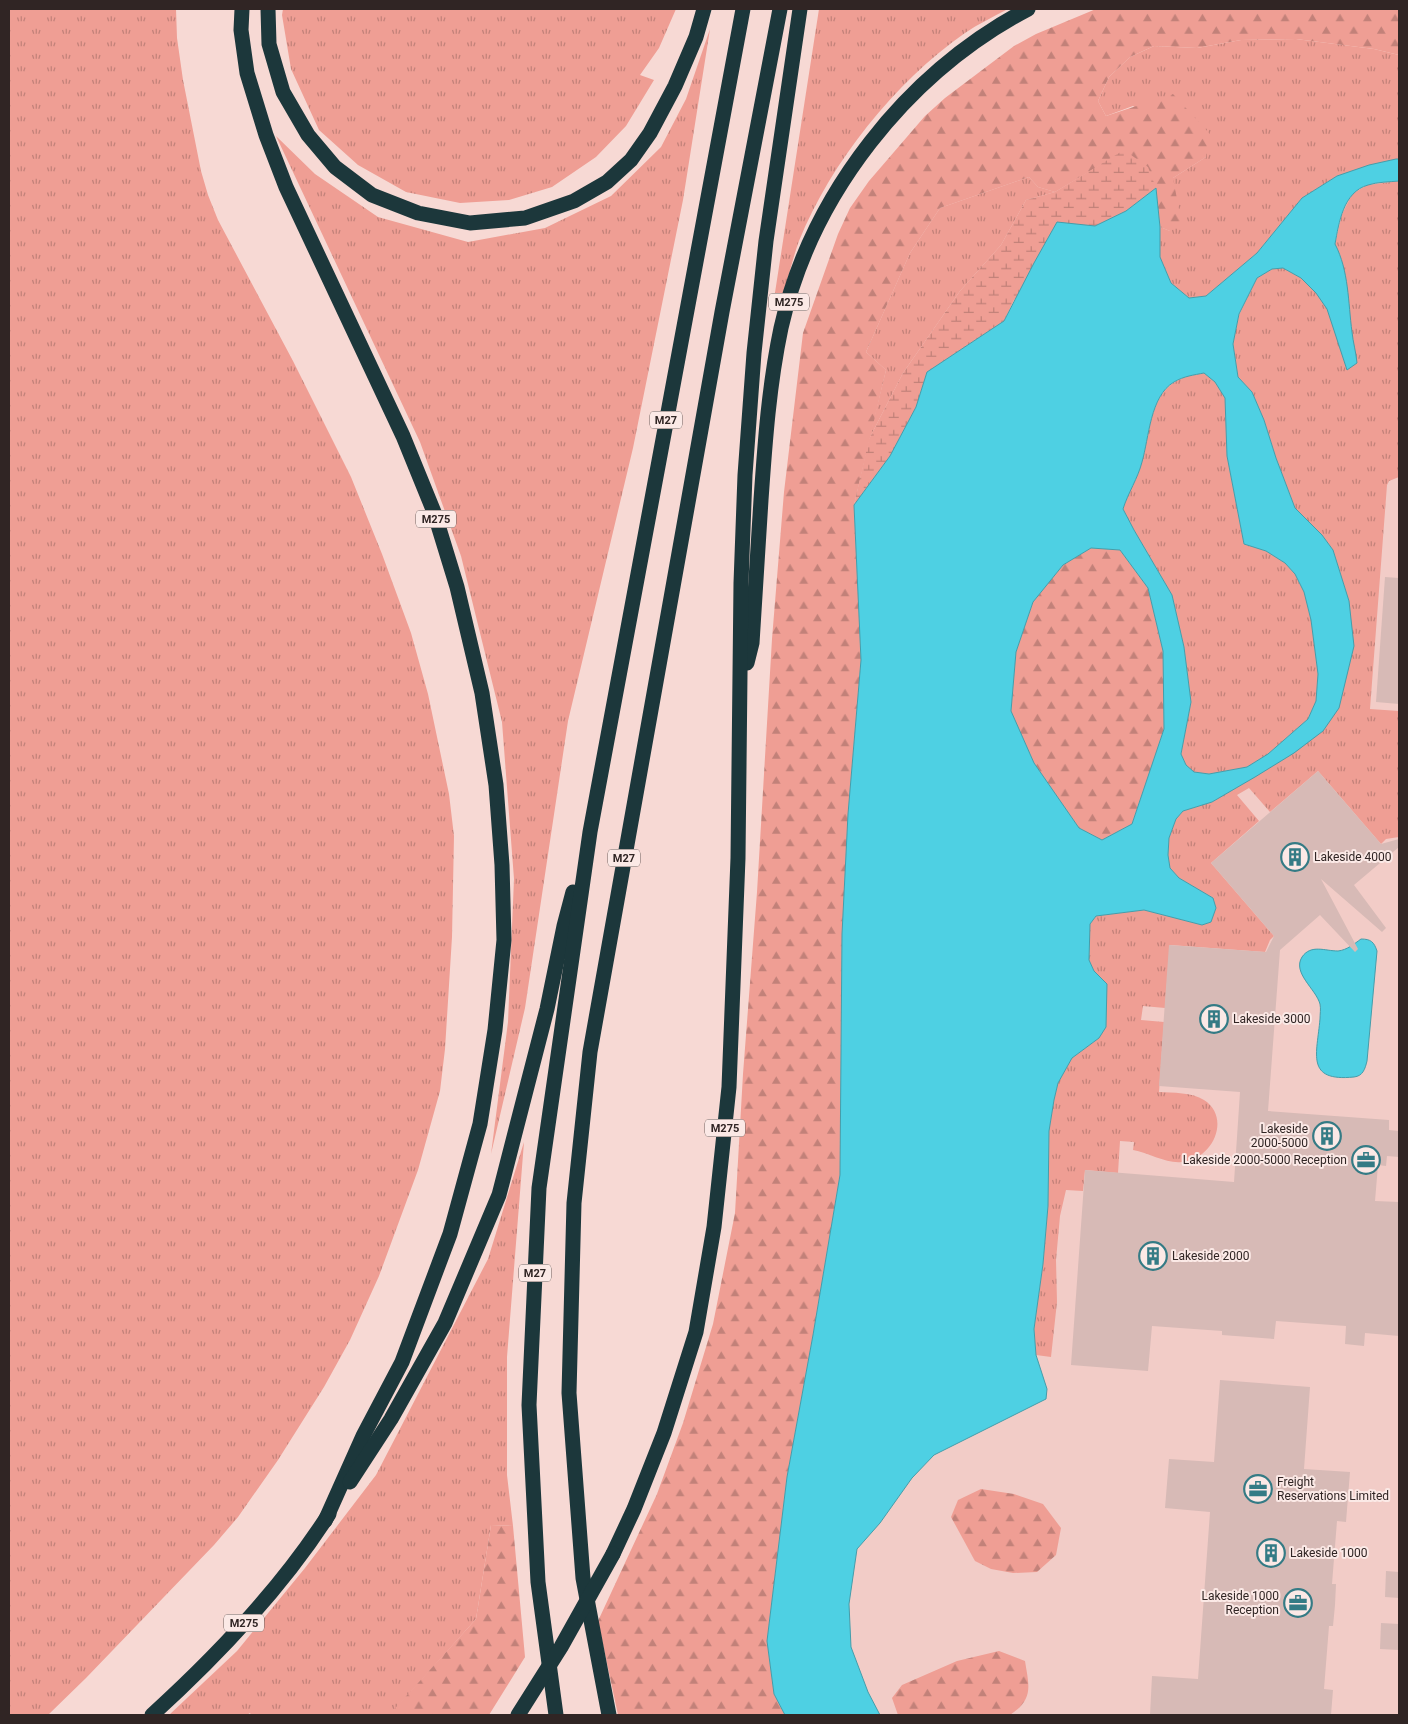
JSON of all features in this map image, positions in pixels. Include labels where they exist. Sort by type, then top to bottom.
[{"type":"highway","name":"M275","points":[[152,1715],[222,1649],[272,1591],[325,1521],[363,1436],[402,1362],[450,1234],[477,1133],[495,1030],[504,940],[502,865],[496,785],[482,693],[457,587],[434,512],[403,436],[286,187],[266,136],[247,73],[241,30],[242,9]]},
{"type":"highway","points":[[268,9],[270,44],[283,92],[308,135],[335,167],[372,195],[418,213],[470,223],[524,218],[574,202],[607,182],[631,160],[650,133],[675,86],[696,38],[704,9]]},
{"type":"highway","name":"M27","points":[[556,1715],[538,1582],[529,1405],[539,1188],[590,832],[743,9]]},
{"type":"highway","name":"M27","points":[[609,1715],[583,1578],[569,1392],[574,1203],[590,1052],[721,321],[780,9]]},
{"type":"highway","points":[[741,686],[741,582],[754,352],[766,241],[800,9]]},
{"type":"highway","name":"M275","points":[[518,1715],[562,1647],[613,1554],[634,1509],[664,1433],[696,1332],[714,1227],[730,1087],[738,858],[741,686],[752,643],[771,384],[782,326],[803,262],[833,198],[884,126],[918,90],[955,57],[995,28],[1028,9]]},
{"type":"highway","points":[[325,1521],[391,1419],[445,1323],[499,1195],[547,1009],[564,926],[590,832]]},
{"type":"shaded area","points":[[1399,55],[1399,1715],[675,1715],[813,685],[895,192]]},
{"type":"green space","points":[[9,9],[176,9],[177,38],[183,80],[201,171],[208,195],[218,220],[293,361],[351,477],[382,554],[411,633],[428,694],[449,794],[454,836],[452,937],[445,1049],[440,1091],[418,1170],[379,1276],[350,1340],[324,1387],[278,1460],[238,1517],[214,1545],[48,1715],[9,1715]]},
{"type":"green space","points":[[283,9],[676,9],[659,48],[640,75],[654,80],[626,126],[596,157],[552,187],[509,200],[460,203],[406,192],[358,165],[319,130],[291,69],[282,15]]},
{"type":"green space","points":[[819,9],[1008,9],[970,30],[939,53],[914,75],[868,126],[847,153],[812,211],[799,241],[782,299],[774,299]]},
{"type":"green space","points":[[1096,9],[1399,9],[1399,55],[1374,49],[1296,39],[1241,40],[1197,48],[1154,46],[1130,57],[1109,77],[1098,101],[1106,116],[1173,94],[1209,133],[1206,157],[1173,178],[1181,220],[1170,231],[1160,227],[1156,188],[1124,151],[1055,192],[1038,187],[1029,177],[940,208],[910,253],[866,352],[886,370],[854,505],[861,660],[848,814],[842,934],[840,1175],[787,1477],[767,1641],[774,1694],[785,1715],[618,1715],[598,1621],[657,1494],[683,1423],[713,1324],[735,1213],[772,639],[784,492],[803,333],[838,234],[850,208],[869,181],[925,116],[945,98],[1014,46],[1036,34]]},
{"type":"green space","points":[[710,29],[683,200],[633,448],[568,721],[525,1008],[491,1154],[508,1022],[514,879],[502,722],[461,556],[420,442],[276,136],[315,174],[378,217],[468,242],[545,228],[611,196],[661,147],[686,99]]},
{"type":"green space","points":[[1296,39],[1374,49],[1399,55],[1399,159],[1337,176],[1302,198],[1257,253],[1206,296],[1189,298],[1171,283],[1160,257],[1160,227],[1170,231],[1173,178],[1206,157],[1133,106],[1106,116],[1098,101],[1109,77],[1130,57],[1154,46],[1197,48],[1241,40]]},
{"type":"green space","points":[[1124,150],[1148,167],[1156,188],[1126,211],[1095,226],[1014,300],[1004,321],[927,372],[916,407],[890,456],[854,505],[869,439],[903,373],[960,291],[1001,245],[1026,200],[1055,192]]},
{"type":"green space","points":[[1029,177],[1038,187],[1055,192],[1026,200],[1001,245],[960,291],[903,373],[869,439],[886,370],[866,352],[910,253],[940,208]]},
{"type":"green space","points":[[1399,181],[1399,477],[1389,481],[1387,485],[1370,709],[1399,711],[1399,837],[1386,839],[1381,844],[1318,771],[1270,812],[1249,788],[1237,795],[1259,821],[1211,863],[1274,936],[1270,940],[1265,952],[1170,945],[1165,1008],[1143,1006],[1141,1020],[1164,1022],[1159,1092],[1188,1094],[1204,1100],[1212,1107],[1216,1116],[1215,1136],[1210,1146],[1203,1153],[1193,1159],[1182,1162],[1164,1160],[1133,1150],[1134,1142],[1120,1141],[1118,1173],[1085,1170],[1083,1191],[1066,1190],[1060,1216],[1056,1260],[1057,1302],[1051,1357],[1036,1355],[1034,1329],[1043,1264],[1048,1206],[1049,1131],[1054,1100],[1058,1083],[1072,1058],[1099,1038],[1107,984],[1094,971],[1089,960],[1090,924],[1096,916],[1144,910],[1202,925],[1211,922],[1216,908],[1213,898],[1179,878],[1170,868],[1168,855],[1169,838],[1176,819],[1183,811],[1212,802],[1323,731],[1349,601],[1333,550],[1322,535],[1295,508],[1264,420],[1252,392],[1238,377],[1233,344],[1239,315],[1257,278],[1272,269],[1283,268],[1301,278],[1316,293],[1335,244],[1342,214],[1352,194],[1367,185]]},
{"type":"green space","points":[[1204,373],[1215,382],[1225,398],[1227,456],[1244,544],[1266,551],[1285,563],[1295,574],[1304,592],[1311,620],[1318,674],[1316,701],[1308,719],[1268,754],[1247,767],[1209,774],[1193,772],[1186,765],[1181,754],[1191,702],[1184,647],[1172,595],[1123,509],[1140,468],[1155,407],[1160,397],[1167,388],[1178,380]]},
{"type":"green space","points":[[1091,548],[1120,550],[1148,588],[1163,651],[1164,729],[1132,824],[1102,840],[1079,828],[1034,763],[1011,712],[1016,652],[1033,602],[1063,565]]},
{"type":"green space","points":[[524,1142],[507,1357],[507,1475],[513,1526],[491,1525],[476,1619],[390,1715],[251,1715],[250,1713],[247,1715],[169,1715],[237,1651],[305,1568],[376,1475],[488,1259]]},
{"type":"green space","points":[[981,1489],[1014,1494],[1043,1504],[1061,1528],[1056,1555],[1037,1572],[1013,1573],[991,1569],[975,1561],[951,1517],[958,1500]]},
{"type":"green space","points":[[491,1525],[513,1526],[525,1657],[489,1715],[389,1715],[476,1619]]},
{"type":"green space","points":[[999,1651],[1025,1661],[1028,1691],[1023,1703],[1010,1715],[898,1715],[892,1698],[902,1685],[957,1661]]},
{"type":"water","points":[[1399,159],[1399,181],[1375,183],[1353,194],[1344,209],[1338,227],[1335,244],[1343,265],[1357,363],[1347,370],[1327,309],[1316,293],[1301,278],[1283,268],[1272,269],[1257,278],[1239,314],[1233,344],[1238,377],[1252,392],[1264,420],[1295,508],[1322,535],[1333,550],[1349,601],[1354,646],[1339,708],[1323,731],[1294,753],[1212,802],[1183,811],[1176,819],[1169,838],[1168,855],[1170,868],[1179,878],[1213,898],[1216,908],[1211,922],[1202,925],[1144,910],[1096,916],[1090,924],[1089,960],[1094,971],[1107,984],[1106,1027],[1099,1038],[1072,1058],[1058,1083],[1049,1131],[1048,1206],[1043,1264],[1034,1329],[1036,1355],[1047,1389],[1046,1399],[934,1455],[912,1478],[880,1523],[857,1549],[849,1604],[851,1647],[868,1692],[880,1715],[785,1715],[774,1694],[767,1641],[787,1477],[840,1175],[842,934],[848,814],[861,660],[854,505],[890,456],[916,407],[927,372],[1004,321],[1057,222],[1095,226],[1126,211],[1156,188],[1160,227],[1160,257],[1171,283],[1189,298],[1206,296],[1257,253],[1302,198],[1337,176],[1369,165]],"holes":[[[1204,373],[1215,382],[1225,398],[1227,456],[1244,544],[1266,551],[1285,563],[1295,574],[1304,592],[1311,620],[1318,674],[1316,701],[1308,719],[1268,754],[1247,767],[1209,774],[1194,772],[1186,765],[1181,754],[1191,702],[1184,647],[1172,595],[1123,509],[1140,468],[1155,407],[1160,397],[1166,388],[1174,382],[1185,377]],[[1091,548],[1120,550],[1148,588],[1163,651],[1164,729],[1132,824],[1102,840],[1079,828],[1034,763],[1011,711],[1016,652],[1033,602],[1063,565]]]},
{"type":"water","points":[[1361,939],[1372,942],[1377,951],[1367,1061],[1360,1075],[1338,1077],[1328,1075],[1321,1070],[1318,1063],[1317,1044],[1320,1004],[1302,975],[1300,963],[1306,953],[1314,949],[1338,951]]},
{"type":"building","points":[[1385,577],[1399,578],[1399,704],[1376,702]]},
{"type":"building","points":[[1318,771],[1381,844],[1399,839],[1399,847],[1354,885],[1386,928],[1382,932],[1321,879],[1358,949],[1355,952],[1320,915],[1280,950],[1268,1111],[1389,1120],[1389,1130],[1399,1131],[1399,1157],[1387,1156],[1386,1166],[1378,1165],[1375,1201],[1399,1202],[1399,1336],[1365,1333],[1364,1346],[1345,1344],[1346,1326],[1276,1321],[1274,1339],[1222,1335],[1222,1331],[1152,1326],[1148,1371],[1071,1365],[1085,1170],[1234,1182],[1240,1092],[1159,1086],[1169,945],[1266,952],[1274,936],[1211,863]]},
{"type":"building","name":"Lakeside 1000","points":[[1220,1380],[1310,1387],[1304,1469],[1350,1472],[1346,1522],[1337,1521],[1332,1584],[1336,1584],[1335,1605],[1333,1626],[1329,1626],[1324,1689],[1333,1690],[1331,1715],[1150,1715],[1152,1676],[1198,1679],[1210,1512],[1165,1508],[1169,1459],[1214,1462]]},
{"type":"building","points":[[1386,1571],[1399,1572],[1399,1598],[1385,1597]]},
{"type":"building","points":[[1381,1623],[1399,1624],[1399,1650],[1380,1649]]},
{"type":"place","name":"Lakeside 4000","points":[[1295,857]]},
{"type":"place","name":"Lakeside 3000","points":[[1214,1019]]},
{"type":"place","name":"Lakeside 2000-5000","points":[[1327,1136]]},
{"type":"place","name":"Lakeside 2000-5000 Reception","points":[[1366,1160]]},
{"type":"place","name":"Lakeside 2000","points":[[1153,1256]]},
{"type":"place","name":"Freight Reservations Limited","points":[[1258,1489]]},
{"type":"place","name":"Lakeside 1000","points":[[1271,1553]]},
{"type":"place","name":"Lakeside 1000 Reception","points":[[1298,1603]]}]
